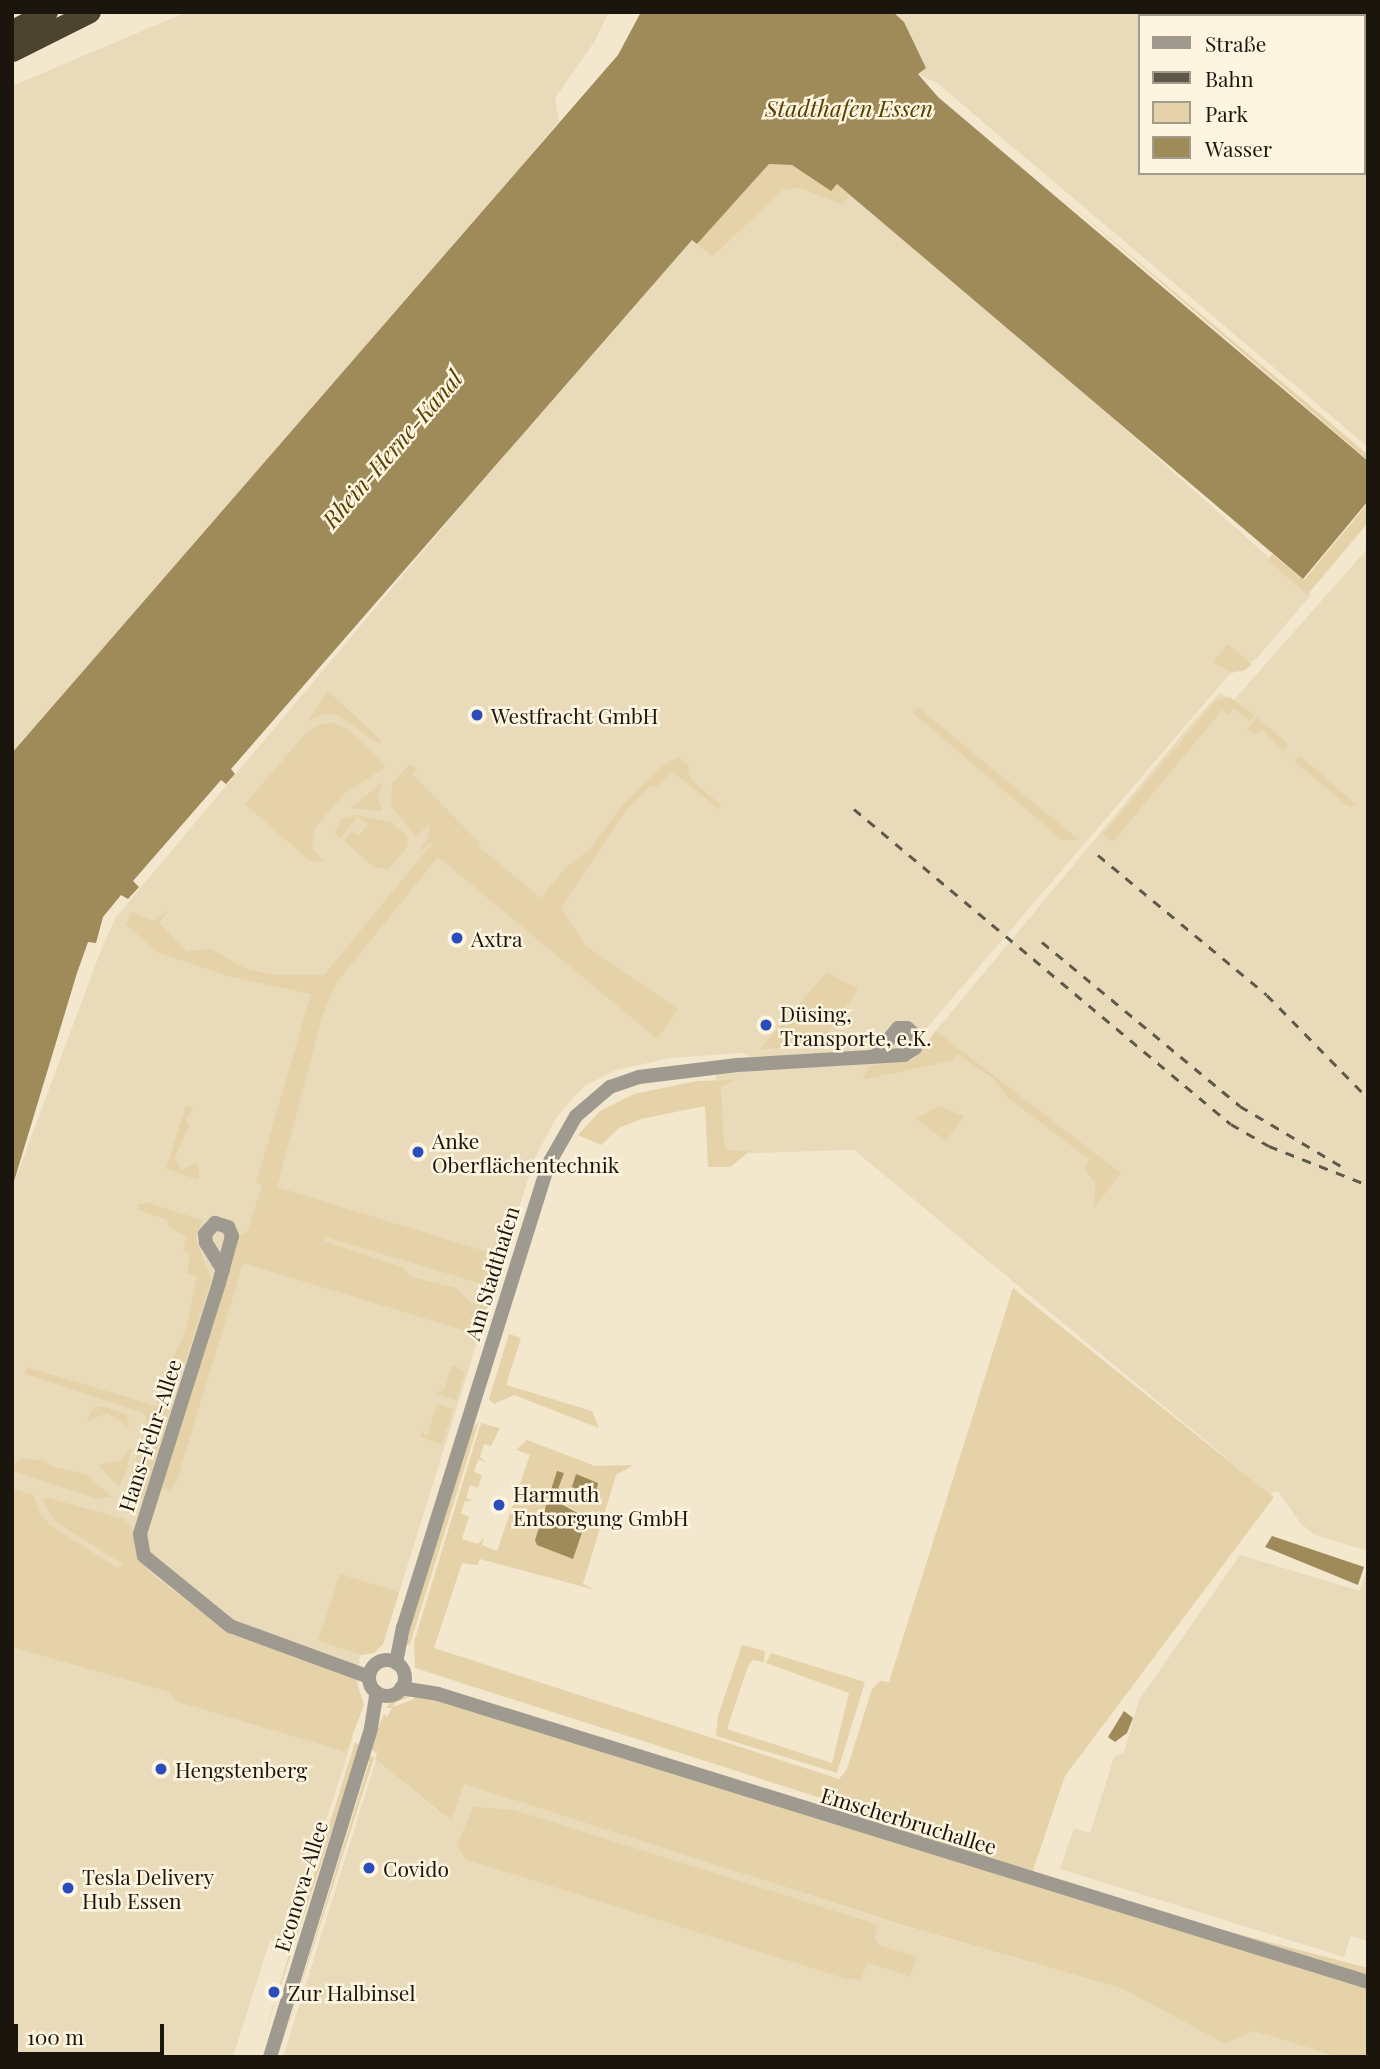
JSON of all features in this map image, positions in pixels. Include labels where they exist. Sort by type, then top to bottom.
[{"type":"highway","points":[[12,30],[47,12]]},
{"type":"highway","points":[[12,51],[90,12]]},
{"type":"street","name":"Am Stadthafen","points":[[391,1661],[548,1165],[576,1116],[610,1087],[639,1077],[876,1055]]},
{"type":"street","name":"Hans-Fehr-Allee","points":[[223,1270],[140,1545],[156,1571],[230,1626],[371,1673]]},
{"type":"street","points":[[391,1661],[403,1682],[382,1694],[371,1673],[391,1661]]},
{"type":"street","name":"Emscherbruchallee","points":[[403,1682],[1368,1982]]},
{"type":"street","name":"Econova-Allee","points":[[270,2057],[382,1694]]},
{"type":"shaded area","points":[[187,12],[609,12],[595,41],[555,98],[559,121],[395,317],[12,753],[12,86]]},
{"type":"shaded area","points":[[893,12],[1368,12],[1368,447],[937,83],[918,74],[926,67],[904,22]]},
{"type":"shaded area","points":[[800,188],[842,205],[850,195],[1088,396],[1311,595],[1257,658],[1228,676],[908,1050],[755,1059],[742,1053],[670,1058],[616,1070],[585,1086],[573,1098],[556,1118],[534,1160],[383,1644],[374,1653],[360,1655],[352,1741],[286,1944],[270,1940],[233,2057],[12,2057],[12,1188],[101,950],[116,917],[497,463],[692,240],[712,257],[783,190]]},
{"type":"shaded area","points":[[1368,548],[1368,1551],[1315,1535],[1300,1523],[1278,1491],[1270,1494],[854,1150],[724,1154],[715,1069],[914,1057],[1189,726],[1220,693],[1233,701]]},
{"type":"shaded area","points":[[1240,1555],[1360,1591],[1368,1566],[1368,1941],[1351,1936],[1344,1957],[1060,1869],[1074,1828],[1090,1833],[1114,1757],[1124,1752],[1139,1700]]},
{"type":"shaded area","points":[[376,1760],[450,1821],[464,1784],[908,1927],[1123,1989],[1225,2044],[1254,2031],[1337,2057],[283,2057]]},
{"type":"green space","points":[[769,164],[792,165],[831,190],[837,184],[850,195],[842,205],[800,188],[783,190],[712,257],[697,244]]},
{"type":"green space","points":[[1054,191],[1326,419],[1368,455],[1368,460]]},
{"type":"green space","points":[[1368,503],[1368,523],[1307,595],[1268,560],[1272,554],[1304,580]]},
{"type":"green space","points":[[1228,644],[1252,664],[1244,671],[1230,672],[1213,662]]},
{"type":"green space","points":[[328,691],[381,740],[379,744],[337,715],[323,714],[308,721]]},
{"type":"green space","points":[[1230,697],[1254,715],[1250,721],[1234,708],[1229,715],[1222,710],[1113,842],[1103,834],[1215,701]]},
{"type":"green space","points":[[918,707],[1079,840],[1062,840],[913,713]]},
{"type":"green space","points":[[1257,717],[1288,744],[1279,757],[1283,750],[1262,729],[1256,735],[1246,730]]},
{"type":"green space","points":[[334,723],[349,730],[386,767],[344,794],[315,828],[312,848],[325,862],[310,861],[245,804],[306,733],[321,724]]},
{"type":"green space","points":[[1299,755],[1357,805],[1349,807],[1294,761]]},
{"type":"green space","points":[[678,757],[690,767],[687,771],[695,783],[721,805],[719,810],[673,772],[657,788],[650,786],[626,810],[561,908],[586,946],[678,1009],[657,1039],[438,857],[337,982],[323,1014],[277,1187],[504,1257],[495,1288],[326,1237],[324,1241],[402,1267],[412,1277],[456,1288],[471,1303],[489,1305],[479,1335],[243,1263],[177,1480],[170,1490],[161,1488],[239,1237],[248,1231],[262,1185],[256,1183],[311,994],[228,976],[159,953],[125,924],[132,912],[154,921],[169,910],[159,923],[187,952],[209,948],[245,968],[272,975],[324,975],[436,839],[418,853],[428,838],[430,822],[417,837],[391,806],[392,783],[410,764],[417,769],[412,774],[481,844],[479,847],[541,898],[565,868],[590,849],[625,802],[659,768]]},
{"type":"green space","points":[[383,782],[378,797],[382,811],[350,808]]},
{"type":"green space","points":[[357,815],[391,822],[407,836],[408,846],[389,869],[375,868],[344,841],[352,831],[358,836],[368,825],[358,816],[341,838],[335,833],[341,818]]},
{"type":"green space","points":[[827,972],[858,989],[820,1046],[760,1049]]},
{"type":"green space","points":[[936,1031],[1121,1173],[1094,1208],[1095,1182],[1084,1169],[1090,1160],[1008,1098],[993,1078],[957,1054],[951,1061],[862,1080],[870,1066],[914,1060]]},
{"type":"green space","points":[[735,1080],[721,1087],[726,1150],[750,1151],[730,1167],[708,1167],[705,1106],[641,1119],[619,1128],[601,1145],[578,1135],[600,1111],[634,1094],[697,1081]]},
{"type":"green space","points":[[186,1105],[194,1109],[186,1119],[189,1126],[175,1157],[182,1170],[195,1163],[199,1167],[199,1180],[166,1169]]},
{"type":"green space","points":[[939,1106],[964,1116],[946,1141],[916,1119]]},
{"type":"green space","points":[[149,1203],[202,1220],[196,1239],[211,1280],[184,1366],[171,1362],[185,1332],[197,1277],[187,1273],[190,1254],[183,1251],[186,1237],[169,1227],[167,1220],[138,1210],[137,1204]]},
{"type":"green space","points":[[1013,1288],[1274,1497],[1065,1776],[1030,1879],[1368,1968],[1364,1982],[1368,1984],[1368,2057],[1337,2057],[1254,2031],[1225,2044],[1123,1989],[909,1927],[464,1784],[451,1821],[375,1759],[381,1737],[376,1753],[370,1749],[384,1714],[387,1717],[392,1708],[386,1708],[389,1704],[408,1695],[413,1696],[396,1702],[392,1707],[412,1700],[416,1694],[845,1823],[849,1807],[415,1668],[414,1642],[481,1423],[500,1428],[491,1446],[484,1444],[480,1457],[486,1462],[478,1460],[474,1472],[482,1475],[478,1488],[470,1485],[466,1498],[474,1501],[465,1501],[461,1513],[469,1517],[462,1539],[478,1544],[484,1537],[482,1545],[497,1551],[530,1455],[516,1450],[527,1440],[595,1466],[634,1465],[616,1475],[583,1584],[595,1590],[480,1559],[477,1565],[462,1563],[434,1648],[839,1779],[847,1769],[872,1689],[880,1681],[889,1682]],"holes":[[[564,1473],[554,1499],[582,1514],[535,1540]]]},
{"type":"green space","points":[[509,1334],[521,1338],[506,1385],[592,1411],[599,1428],[514,1395],[494,1404],[489,1399]]},
{"type":"green space","points":[[452,1365],[465,1372],[456,1400],[435,1393],[444,1390]]},
{"type":"green space","points":[[26,1367],[157,1406],[166,1380],[178,1383],[143,1499],[125,1496],[147,1422],[144,1413],[25,1374]]},
{"type":"green space","points":[[437,1404],[453,1409],[442,1444],[421,1437],[421,1431],[427,1437]]},
{"type":"green space","points":[[102,1406],[127,1414],[129,1427],[107,1413],[86,1422],[93,1408]]},
{"type":"green space","points":[[479,1421],[410,1644],[404,1647],[469,1434]]},
{"type":"green space","points":[[131,1447],[127,1469],[119,1487],[98,1465],[120,1461]]},
{"type":"green space","points":[[19,1459],[44,1460],[51,1466],[87,1475],[112,1497],[99,1499],[15,1472],[13,1465]]},
{"type":"green space","points":[[12,1489],[34,1495],[39,1512],[49,1524],[117,1568],[124,1565],[55,1521],[43,1501],[45,1497],[124,1519],[132,1527],[139,1558],[151,1574],[232,1635],[355,1676],[364,1705],[346,1752],[175,1701],[169,1692],[12,1647]]},
{"type":"green space","points":[[340,1574],[399,1592],[383,1644],[374,1653],[361,1655],[318,1641]]},
{"type":"green space","points":[[742,1645],[765,1651],[764,1662],[753,1660],[748,1666],[727,1729],[832,1763],[849,1693],[766,1663],[771,1653],[865,1682],[837,1773],[716,1736],[718,1716]]},
{"type":"green space","points":[[355,1742],[360,1746],[257,2057],[276,1997]]},
{"type":"green space","points":[[369,1754],[374,1758],[278,2057],[369,1763]]},
{"type":"green space","points":[[473,1807],[514,1810],[873,1923],[878,1926],[875,1937],[879,1945],[917,1957],[910,1977],[867,1962],[861,1980],[847,1979],[465,1859],[457,1845]]},
{"type":"water","points":[[641,12],[893,12],[904,22],[926,68],[918,74],[938,97],[1368,461],[1368,501],[1303,579],[837,184],[831,191],[792,165],[769,164],[697,244],[692,240],[231,769],[235,774],[226,784],[221,780],[133,881],[139,887],[128,899],[121,895],[103,917],[96,943],[88,942],[77,973],[12,1188],[12,753],[618,55]]},
{"type":"water","points":[[557,1471],[564,1473],[554,1500],[587,1518],[573,1559],[537,1545],[535,1540]]},
{"type":"water","points":[[576,1474],[598,1483],[595,1499],[590,1497],[587,1504],[569,1496]]},
{"type":"water","points":[[1272,1536],[1364,1567],[1358,1585],[1265,1547]]},
{"type":"water","points":[[1124,1711],[1133,1718],[1127,1733],[1115,1742],[1108,1737]]},
{"type":"railway","points":[[854,809],[1231,1124],[1269,1146],[1368,1185]]},
{"type":"railway","points":[[1098,855],[1267,995],[1368,1098]]},
{"type":"railway","points":[[1042,942],[1240,1106],[1341,1166]]},
{"type":"place","name":"Westfracht GmbH","points":[[477,715]]},
{"type":"place","name":"Axtra","points":[[457,938]]},
{"type":"place","name":"Düsing, Transporte, e.K.","points":[[766,1025]]},
{"type":"place","name":"Anke Oberflächentechnik","points":[[418,1152]]},
{"type":"place","name":"Harmuth Entsorgung GmbH","points":[[499,1505]]},
{"type":"place","name":"Hengstenberg","points":[[161,1769]]},
{"type":"place","name":"Covido","points":[[369,1868]]},
{"type":"place","name":"Tesla Delivery Hub Essen","points":[[68,1888]]},
{"type":"place","name":"Zur Halbinsel","points":[[274,1992]]},
{"type":"water label","name":"Stadthafen Essen","points":[[849,108]]},
{"type":"water label","name":"Rhein-Herne-Kanal","points":[[392,449]]}]
